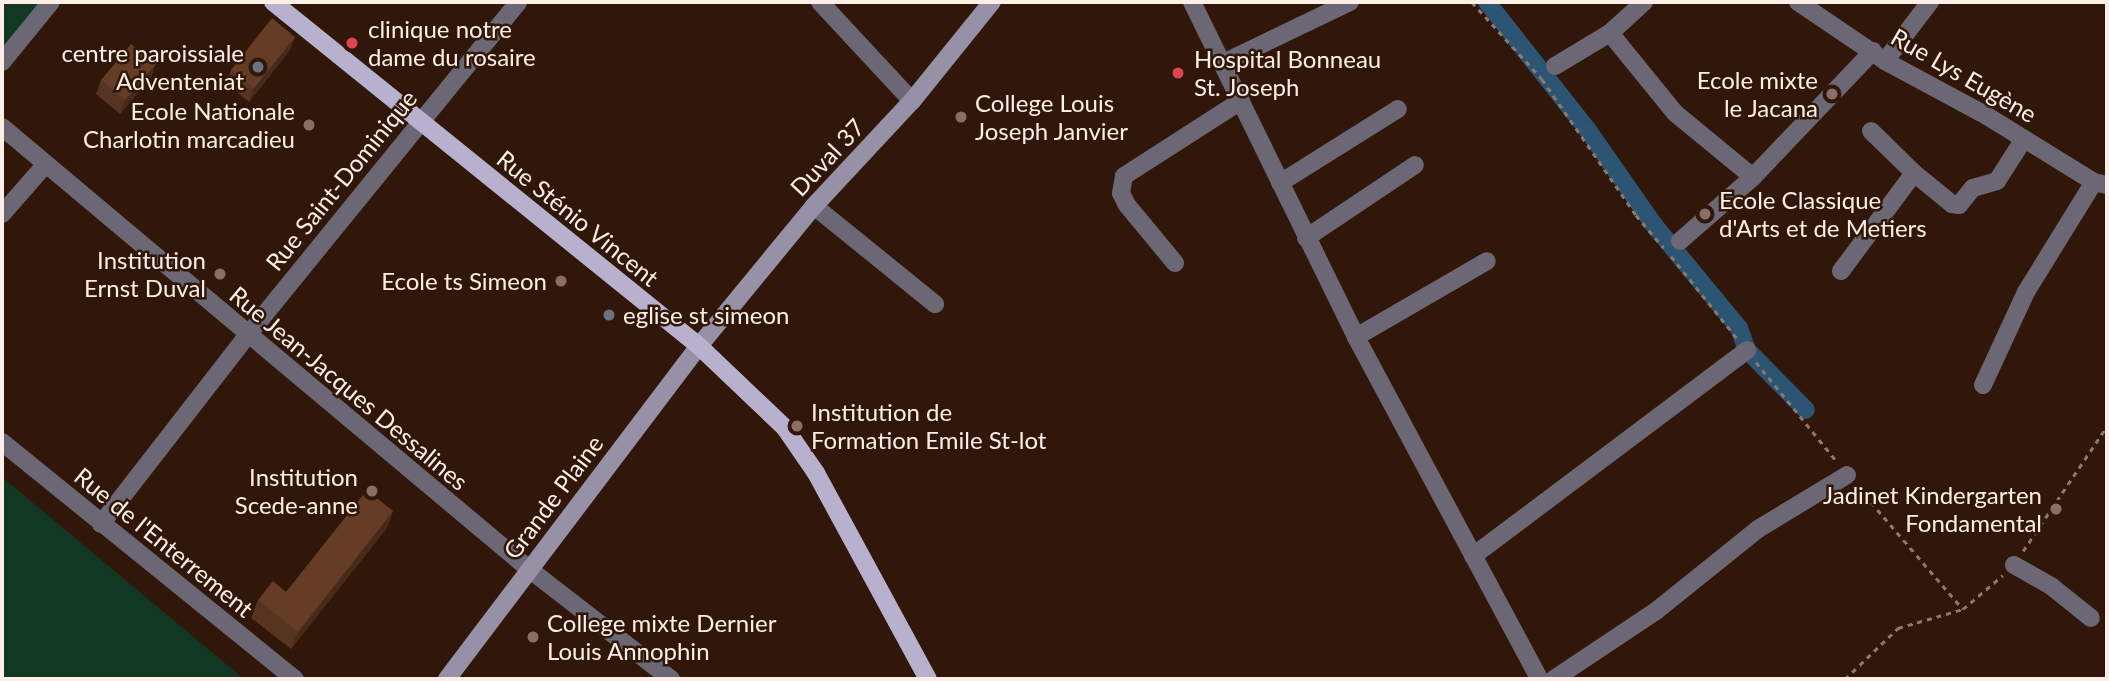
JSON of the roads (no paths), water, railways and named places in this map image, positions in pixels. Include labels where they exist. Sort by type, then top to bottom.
[{"type":"main road","name":"Rue Sténio Vincent","points":[[273,2],[419,123],[699,346],[785,428],[842,519],[923,677]]},
{"type":"street","points":[[2,62],[51,2]]},
{"type":"street","name":"Rue Saint-Dominique","points":[[101,524],[247,336],[518,2]]},
{"type":"street","points":[[820,2],[912,101]]},
{"type":"street","name":"Duval 37","points":[[699,346],[814,206],[912,101],[992,2]]},
{"type":"street","points":[[1192,2],[1356,337],[1539,679]]},
{"type":"street","points":[[1223,63],[1350,2]]},
{"type":"street","points":[[1555,66],[1610,33],[1644,2]]},
{"type":"street","name":"Rue Lys Eugène","points":[[1798,2],[1879,56],[2101,184]]},
{"type":"street","points":[[1679,241],[1753,177],[1879,56],[1930,2]]},
{"type":"street","points":[[1610,33],[1675,113],[1753,177]]},
{"type":"street","points":[[1175,263],[1128,205],[1121,193],[1124,176],[1241,101]]},
{"type":"street","points":[[1280,183],[1398,109]]},
{"type":"street","name":"Rue Jean-Jacques Dessalines","points":[[2,127],[247,336],[528,569],[671,679]]},
{"type":"street","points":[[1871,131],[1914,173],[1952,204],[1959,205],[1973,188],[1993,185],[1997,181],[2024,139]]},
{"type":"street","points":[[2,214],[46,164]]},
{"type":"street","points":[[1306,238],[1415,166]]},
{"type":"street","points":[[1842,271],[1914,173]]},
{"type":"street","points":[[1983,385],[2026,292],[2101,184]]},
{"type":"street","points":[[814,206],[935,304]]},
{"type":"street","points":[[1356,337],[1487,261]]},
{"type":"street","name":"Grande Plaine","points":[[447,679],[699,346]]},
{"type":"street","points":[[1473,556],[1747,350]]},
{"type":"street","name":"Rue de l'Enterrement","points":[[2,442],[295,679]]},
{"type":"street","points":[[1554,679],[1656,611],[1758,530],[1847,475]]},
{"type":"street","points":[[2014,565],[2051,586],[2091,618]]},
{"type":"waterway","points":[[1487,2],[1587,129],[1654,225],[1739,328],[1747,350],[1806,410]]},
{"type":"place","name":"clinique notre dame du rosaire","points":[[352,43]]},
{"type":"place","name":"centre paroissiale Adventeniat","points":[[258,67]]},
{"type":"place","name":"Hospital Bonneau St. Joseph","points":[[1178,73]]},
{"type":"place","name":"Ecole mixte le Jacana","points":[[1832,94]]},
{"type":"place","name":"College Louis Joseph Janvier","points":[[961,117]]},
{"type":"place","name":"Ecole Nationale Charlotin marcadieu","points":[[309,125]]},
{"type":"place","name":"Ecole Classique d'Arts et de Metiers","points":[[1705,214]]},
{"type":"place","name":"Institution Ernst Duval","points":[[220,274]]},
{"type":"place","name":"Ecole ts Simeon","points":[[561,281]]},
{"type":"place","name":"eglise st simeon","points":[[609,315]]},
{"type":"place","name":"Institution de Formation Emile St-lot","points":[[797,426]]},
{"type":"place","name":"Institution Scede-anne","points":[[372,491]]},
{"type":"place","name":"Jadinet Kindergarten Fondamental","points":[[2056,509]]},
{"type":"place","name":"College mixte Dernier Louis Annophin","points":[[533,637]]}]
